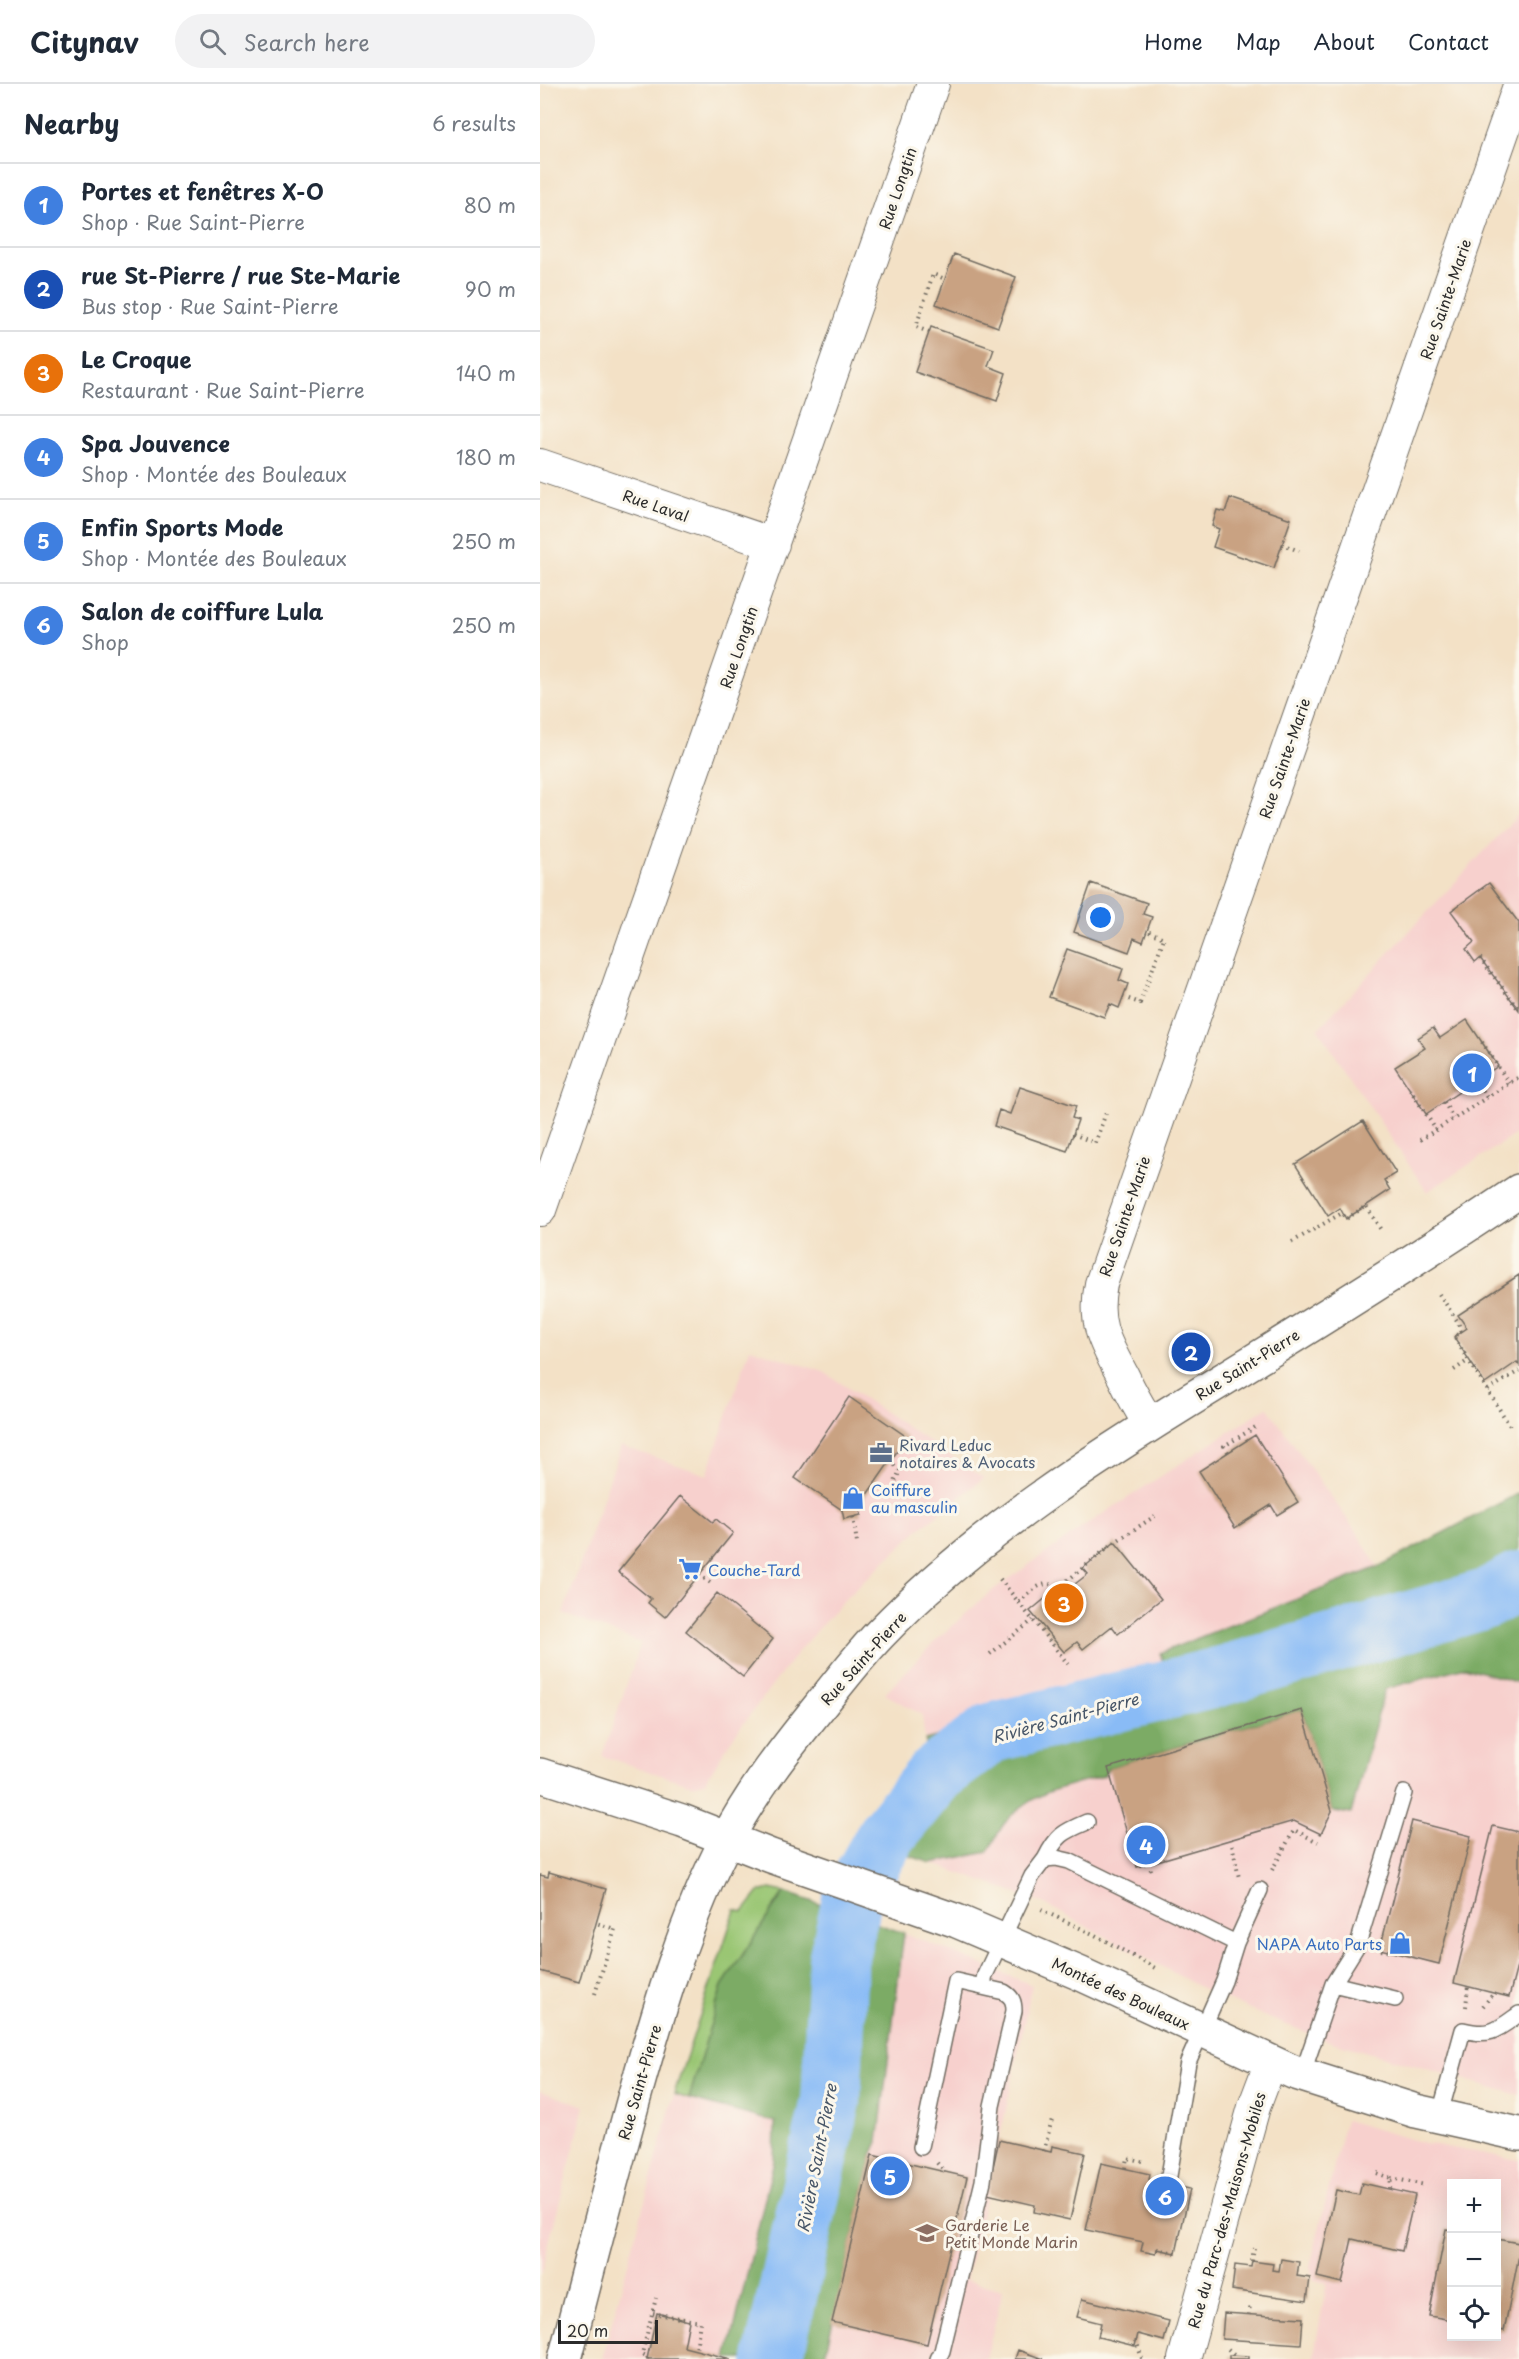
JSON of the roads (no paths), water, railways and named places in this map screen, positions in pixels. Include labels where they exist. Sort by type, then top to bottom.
[{"type":"main road","name":"Rue Saint-Pierre","points":[[565,2359],[656,2022],[687,1930],[728,1839],[747,1805],[789,1744],[849,1670],[891,1624],[948,1571],[1001,1528],[1149,1425],[1519,1191]]},
{"type":"main road","name":"Montée des Bouleaux","points":[[540,1775],[682,1821],[1002,1939],[1302,2075],[1438,2117],[1519,2134]]},
{"type":"street","name":"Rue Longtin","points":[[540,1210],[933,84]]},
{"type":"street","name":"Rue Sainte-Marie","points":[[1149,1425],[1127,1388],[1100,1332],[1098,1307],[1101,1284],[1519,86]]},
{"type":"street","name":"Rue Laval","points":[[540,465],[773,544]]},
{"type":"street","name":"Rue du Parc-des-Maisons-Mobiles","points":[[1184,2359],[1254,2107],[1271,2062]]},
{"type":"lane","points":[[1302,2075],[1333,1984],[1358,1944],[1404,1793]]},
{"type":"lane","points":[[982,1987],[985,1975],[1032,1876],[1045,1859],[1054,1840],[1063,1832],[1087,1822]]},
{"type":"lane","points":[[1045,1859],[1056,1858],[1069,1861],[1236,1943]]},
{"type":"lane","points":[[1168,2176],[1188,2062],[1224,1982],[1236,1943],[1260,1890]]},
{"type":"lane","points":[[921,2147],[956,1982],[1004,1992],[1011,1997],[1014,2011],[992,2106],[983,2181],[942,2351],[938,2359]]},
{"type":"lane","points":[[1333,1984],[1395,1999]]},
{"type":"lane","points":[[1438,2117],[1463,2030],[1481,2035],[1487,2034],[1519,2014]]},
{"type":"waterway","name":"Rivière Saint-Pierre","points":[[773,2359],[831,2101],[838,1961],[853,1895],[887,1834],[936,1774],[991,1733],[1211,1679],[1486,1599],[1519,1581]]},
{"type":"place","name":"Portes et fenêtres X-O","points":[[1472,1073]]},
{"type":"place","name":"rue St-Pierre / rue Ste-Marie","points":[[1191,1352]]},
{"type":"place","name":"Rivard Leduc notaires & Avocats","points":[[881,1453]]},
{"type":"place","name":"Coiffure au masculin","points":[[853,1498]]},
{"type":"place","name":"Couche-Tard","points":[[690,1569]]},
{"type":"place","name":"Le Croque","points":[[1064,1603]]},
{"type":"place","name":"Spa Jouvence","points":[[1146,1845]]},
{"type":"place","name":"NAPA Auto Parts","points":[[1400,1943]]},
{"type":"place","name":"Enfin Sports Mode","points":[[890,2176]]},
{"type":"place","name":"Salon de coiffure Lula","points":[[1165,2196]]},
{"type":"place","name":"Garderie Le Petit Monde Marin","points":[[927,2233]]}]
